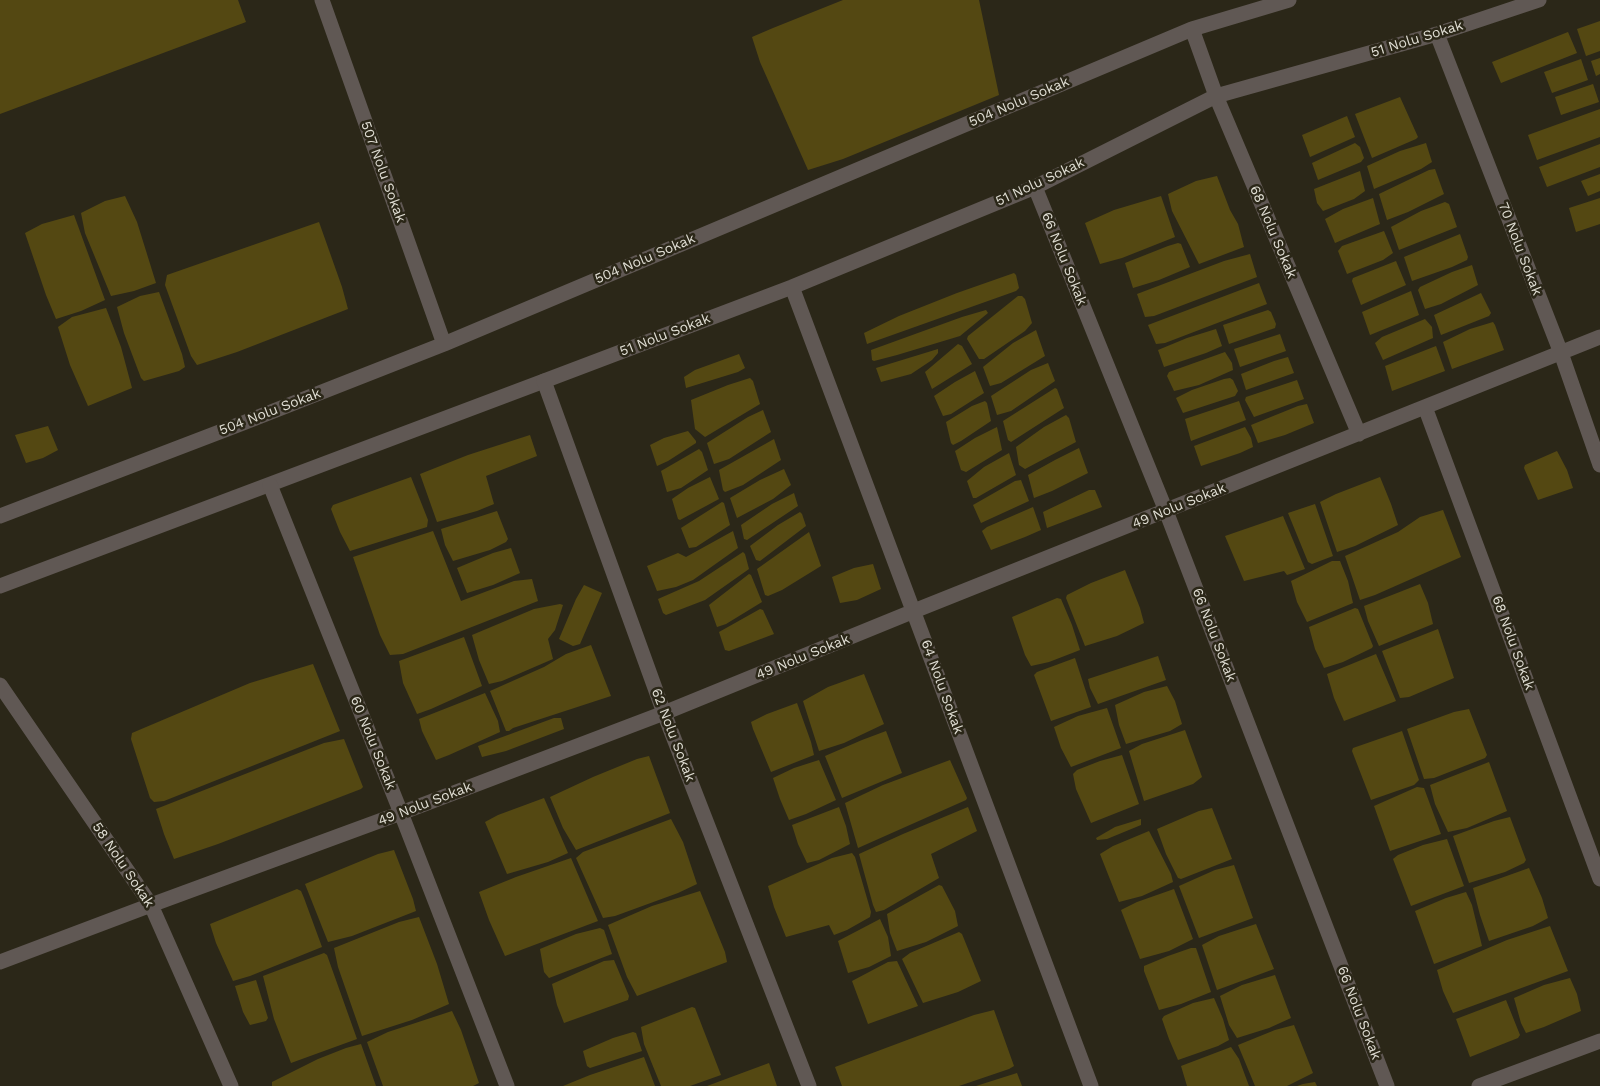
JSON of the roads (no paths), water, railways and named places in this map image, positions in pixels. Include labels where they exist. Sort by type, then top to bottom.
[{"type":"street","name":"507 Nolu Sokak","points":[[322,0],[444,344]]},
{"type":"street","name":"504 Nolu Sokak","points":[[0,516],[234,427],[444,344],[1192,29],[1237,7],[1290,0]]},
{"type":"street","name":"51 Nolu Sokak","points":[[0,586],[792,288],[1035,187],[1216,96],[1437,34],[1539,0]]},
{"type":"street","name":"68 Nolu Sokak","points":[[1192,29],[1216,96],[1358,434]]},
{"type":"street","name":"70 Nolu Sokak","points":[[1437,34],[1561,353],[1600,465]]},
{"type":"street","name":"66 Nolu Sokak","points":[[1035,187],[1166,511],[1387,1086]]},
{"type":"street","name":"64 Nolu Sokak","points":[[792,288],[1091,1086]]},
{"type":"street","name":"49 Nolu Sokak","points":[[0,962],[664,713],[1600,337]]},
{"type":"street","name":"62 Nolu Sokak","points":[[544,381],[664,713],[809,1086]]},
{"type":"street","name":"68 Nolu Sokak","points":[[1425,407],[1600,880]]},
{"type":"street","name":"60 Nolu Sokak","points":[[270,485],[401,813],[507,1086]]},
{"type":"street","name":"58 Nolu Sokak","points":[[0,686],[151,905],[231,1086]]},
{"type":"street","points":[[1479,1086],[1600,1040]]}]
